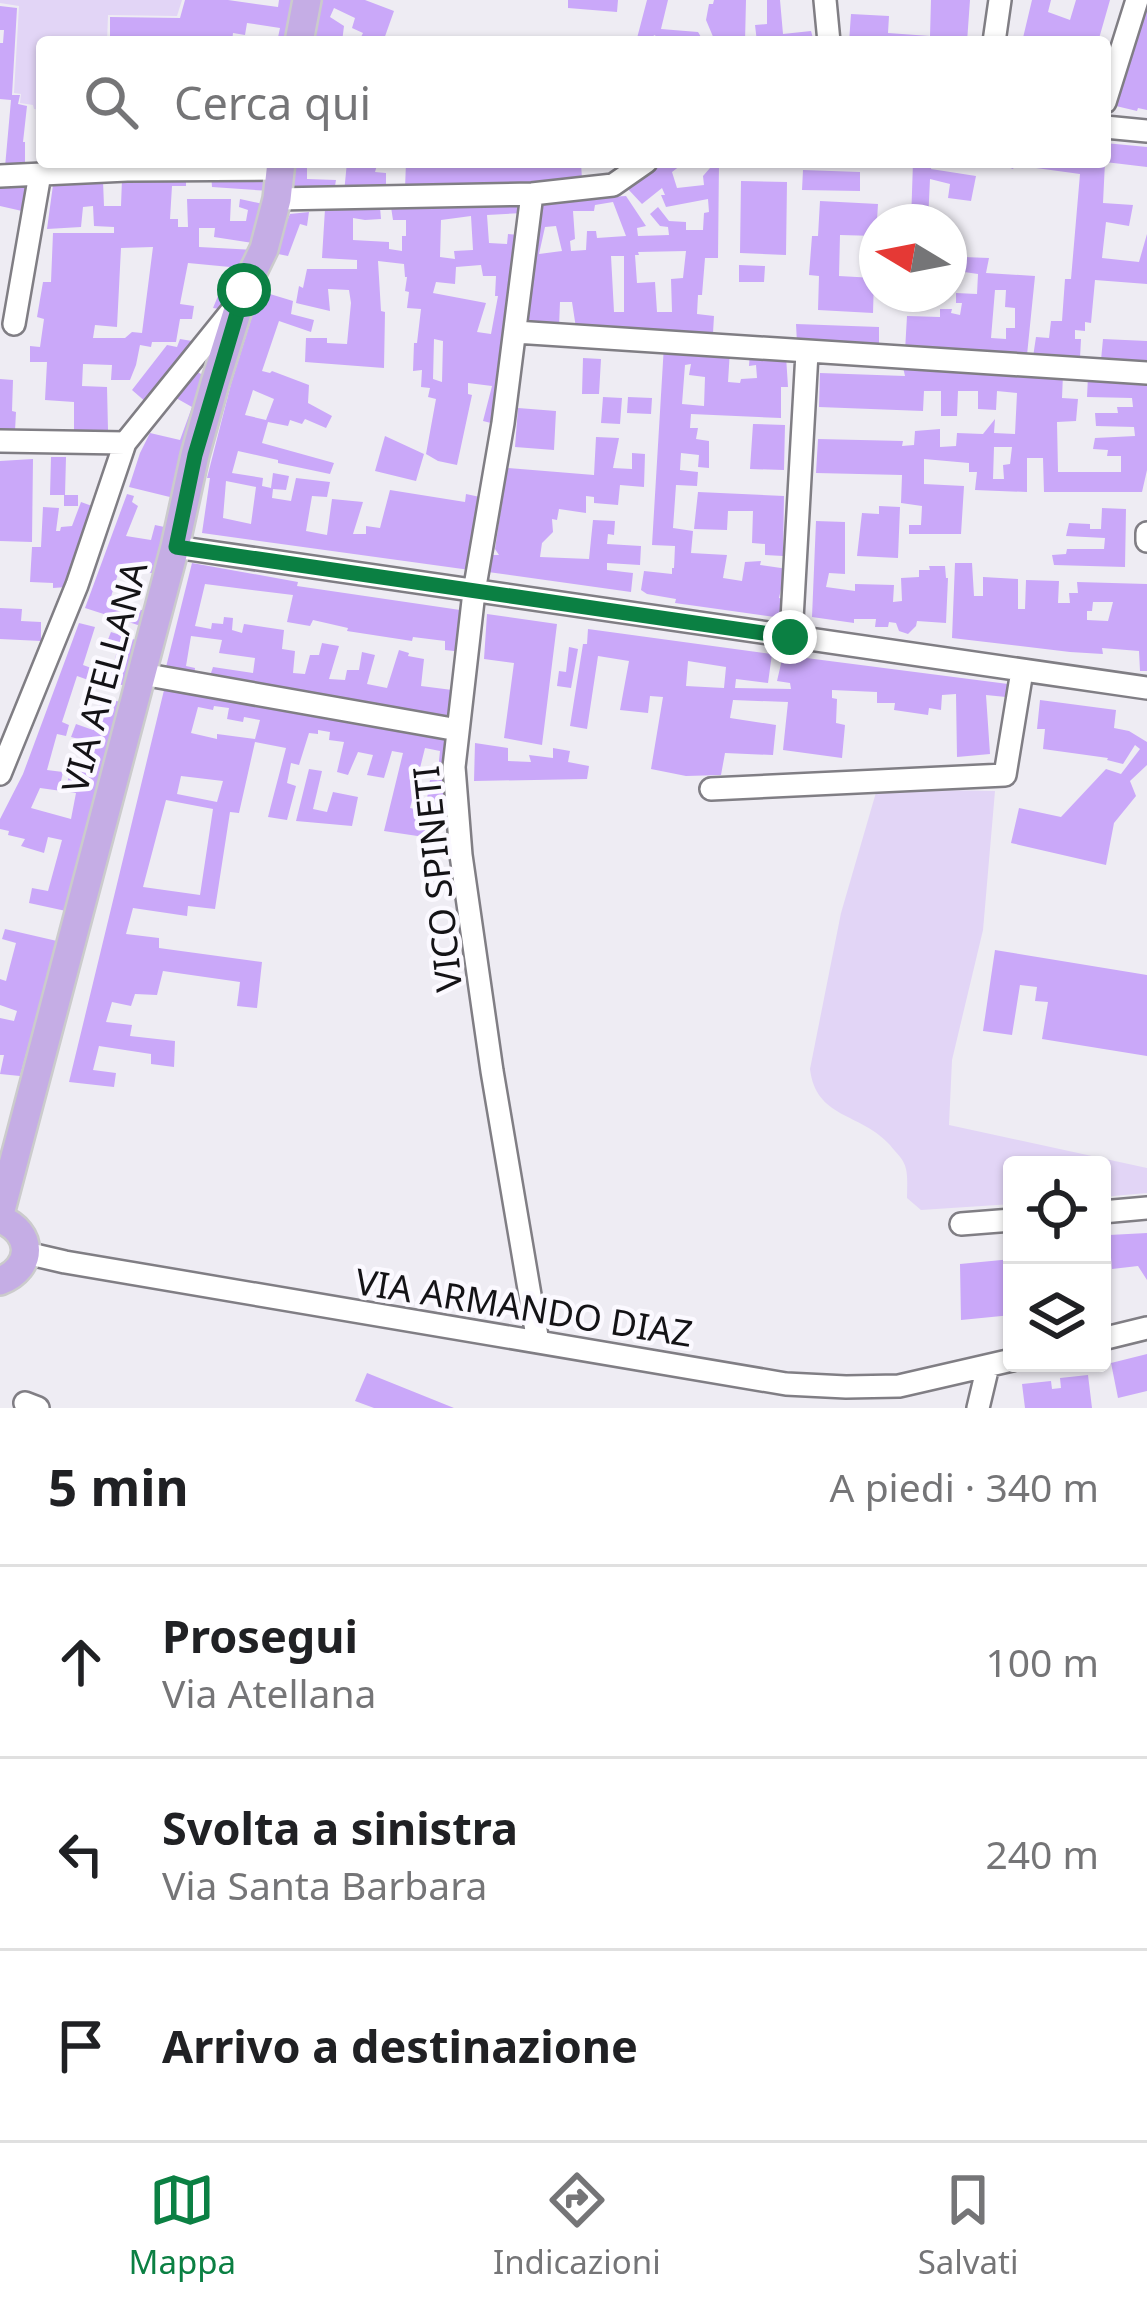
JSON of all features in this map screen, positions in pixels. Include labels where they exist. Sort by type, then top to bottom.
[{"type":"main road","points":[[300,36],[307,0]]},
{"type":"main road","name":"VIA ATELLANA","points":[[0,1216],[176,547],[195,455],[242,298],[264,249],[280,168]]},
{"type":"main road","points":[[0,1216],[22,1234],[26,1253],[15,1274],[0,1281]]},
{"type":"street","points":[[825,0],[828,36]]},
{"type":"street","points":[[995,36],[1000,0]]},
{"type":"street","points":[[1111,83],[1137,0]]},
{"type":"street","points":[[1111,128],[1147,131]]},
{"type":"street","points":[[0,176],[204,168]]},
{"type":"street","points":[[277,199],[532,194],[613,185],[637,168]]},
{"type":"street","points":[[14,324],[40,174]]},
{"type":"street","name":"VICO SPINETI","points":[[532,194],[503,422],[474,592],[454,767],[461,855],[492,1071],[538,1342]]},
{"type":"street","points":[[0,774],[6,748],[77,585],[125,443],[242,298]]},
{"type":"street","points":[[515,332],[1147,373]]},
{"type":"street","points":[[790,637],[807,353]]},
{"type":"street","points":[[0,441],[125,443]]},
{"type":"street","points":[[176,547],[1147,688]]},
{"type":"street","points":[[711,789],[1005,775],[1022,670]]},
{"type":"street","points":[[142,674],[458,730]]},
{"type":"street","points":[[1111,1211],[1147,1208]]},
{"type":"street","points":[[961,1224],[1003,1221]]},
{"type":"street","name":"VIA ARMANDO DIAZ","points":[[26,1253],[786,1384],[899,1386],[1003,1362]]},
{"type":"street","points":[[1111,1337],[1147,1328]]},
{"type":"street","points":[[978,1408],[988,1366]]},
{"type":"shaded area","points":[[182,0],[177,16],[108,15],[107,36],[36,36],[36,109],[20,103],[21,94],[14,93],[19,6],[0,3]]},
{"type":"shaded area","points":[[877,789],[995,791],[983,930],[952,1060],[949,1125],[1092,1156],[1003,1156],[1003,1205],[921,1210],[907,1198],[902,1159],[878,1134],[830,1106],[814,1085],[810,1069],[841,913]]},
{"type":"shaded area","points":[[1111,1160],[1147,1168],[1147,1193],[1111,1196]]},
{"type":"building","points":[[185,0],[278,7],[279,0],[301,0],[295,36],[278,36],[280,28],[247,23],[245,35],[110,36],[110,17],[180,18]]},
{"type":"building","points":[[318,0],[365,0],[394,11],[385,36],[362,36],[352,28],[355,18],[334,8],[330,17],[344,26],[343,36],[311,36]]},
{"type":"building","points":[[568,0],[618,0],[617,12],[568,8]]},
{"type":"building","points":[[647,0],[668,0],[661,29],[700,36],[654,35],[638,36]]},
{"type":"building","points":[[714,0],[746,0],[745,36],[713,36],[706,20],[709,4]]},
{"type":"building","points":[[767,0],[780,0],[783,34],[811,31],[812,36],[756,36],[755,25],[767,24]]},
{"type":"building","points":[[931,0],[970,0],[967,36],[930,36]]},
{"type":"building","points":[[1032,0],[1051,0],[1048,12],[1070,20],[1076,0],[1110,0],[1100,36],[1023,36]]},
{"type":"building","points":[[1144,0],[1147,110],[1137,111],[1116,106]]},
{"type":"building","points":[[0,6],[17,8],[12,95],[20,95],[18,104],[27,106],[25,168],[5,167],[11,100],[0,99],[4,30],[0,30]]},
{"type":"building","points":[[851,14],[889,16],[888,33],[930,36],[849,36]]},
{"type":"building","points":[[1111,144],[1147,147],[1147,167],[1111,163]]},
{"type":"building","points":[[292,168],[307,168],[307,179],[336,180],[334,192],[290,193]]},
{"type":"building","points":[[346,168],[376,168],[375,172],[386,173],[386,190],[344,193]]},
{"type":"building","points":[[406,168],[581,168],[582,180],[529,187],[405,189]]},
{"type":"building","points":[[652,168],[677,168],[672,172],[677,188],[704,185],[703,176],[710,168],[719,168],[718,258],[705,258],[697,314],[714,316],[713,333],[576,328],[572,302],[560,302],[559,327],[524,326],[540,201],[626,196],[646,226],[637,228],[638,236],[669,235],[668,227],[660,226],[650,214],[658,207],[669,221],[686,222],[686,230],[703,230],[704,213],[709,212],[708,199],[666,207],[662,188],[642,204],[627,188]],"holes":[[[613,202],[626,236],[597,238],[596,231],[587,231],[586,250],[571,251],[573,211],[594,211],[595,205]],[[556,226],[562,251],[539,254],[545,227]],[[686,251],[683,278],[671,279],[672,312],[657,312],[655,282],[637,283],[635,255]],[[611,256],[624,256],[624,312],[614,312]]]},
{"type":"building","points":[[913,168],[976,176],[971,201],[948,198],[950,184],[930,179],[929,204],[912,204]]},
{"type":"building","points":[[1037,168],[1105,168],[1103,203],[1133,205],[1129,226],[1106,222],[1102,258],[1139,262],[1147,234],[1147,284],[1095,280],[1091,323],[1085,322],[1085,331],[1075,330],[1075,339],[1081,339],[1080,358],[1033,357],[1036,337],[1049,338],[1051,321],[1062,321],[1065,279],[1071,279],[1080,174]]},
{"type":"building","points":[[803,170],[860,172],[860,191],[802,190]]},
{"type":"building","points":[[186,173],[186,186],[172,186],[170,219],[178,219],[178,227],[188,227],[187,199],[231,199],[230,221],[246,221],[248,210],[239,207],[240,199],[268,205],[259,244],[214,237],[215,228],[199,228],[199,247],[255,250],[226,310],[213,308],[230,267],[188,263],[180,304],[194,306],[192,319],[180,319],[176,342],[140,345],[130,380],[111,380],[112,365],[83,364],[82,386],[107,387],[108,430],[74,430],[74,402],[45,400],[47,362],[30,362],[30,346],[40,347],[44,319],[37,317],[43,282],[51,282],[53,233],[114,233],[114,227],[94,226],[93,206],[83,207],[81,227],[47,229],[53,185],[103,181],[104,206],[121,206],[122,179]],"holes":[[[153,247],[142,333],[93,338],[95,325],[117,327],[121,248]]]},
{"type":"building","points":[[211,174],[271,176],[270,191],[212,187]]},
{"type":"building","points":[[741,181],[787,182],[786,255],[740,253]]},
{"type":"building","points":[[0,182],[25,182],[28,190],[22,211],[0,206]]},
{"type":"building","points":[[523,199],[523,213],[487,215],[489,243],[507,244],[508,234],[519,235],[495,424],[483,421],[492,386],[468,383],[472,395],[457,465],[426,454],[436,399],[428,397],[430,388],[421,387],[422,370],[413,371],[421,309],[407,308],[404,264],[378,261],[381,311],[385,312],[384,368],[305,362],[306,338],[347,344],[349,290],[328,289],[330,311],[296,303],[307,269],[357,269],[357,260],[322,258],[325,209],[380,207],[381,219],[353,218],[353,240],[389,242],[389,249],[402,251],[406,220],[393,220],[391,207]],"holes":[[[471,216],[473,250],[454,251],[455,259],[440,257],[441,220]],[[481,265],[483,276],[496,276],[498,296],[491,334],[477,332],[486,303],[433,293],[436,282],[455,284],[456,267]],[[434,339],[443,341],[442,382],[433,379]]]},
{"type":"building","points":[[820,201],[878,204],[859,204],[859,236],[840,235],[839,276],[859,277],[859,312],[873,313],[818,310],[819,276],[809,275],[812,236],[818,236]]},
{"type":"building","points":[[309,212],[307,226],[300,224],[288,256],[273,253],[290,214]]},
{"type":"building","points":[[967,257],[989,258],[986,273],[1035,276],[1027,355],[905,351],[907,316],[967,312],[967,294],[977,294],[978,274],[967,272]],"holes":[[[995,290],[1006,290],[1005,307],[1015,308],[1015,328],[1006,328],[1006,339],[991,338]]]},
{"type":"building","points":[[739,265],[765,266],[764,282],[739,282]]},
{"type":"building","points":[[260,291],[293,301],[291,314],[314,320],[311,332],[279,321],[262,371],[309,385],[308,403],[332,416],[326,428],[305,419],[302,424],[290,420],[288,426],[268,422],[262,443],[334,463],[330,474],[238,451],[232,473],[263,478],[262,486],[271,488],[273,473],[289,476],[286,490],[273,489],[272,498],[291,501],[296,478],[330,482],[327,497],[312,496],[306,531],[327,535],[332,499],[363,502],[353,534],[366,534],[366,526],[380,528],[390,490],[465,502],[466,494],[480,497],[470,570],[202,533],[207,478]],"holes":[[[253,390],[274,399],[266,420],[245,415]],[[226,481],[256,487],[251,524],[223,518]]]},
{"type":"building","points":[[796,324],[879,327],[879,349],[797,343]]},
{"type":"building","points":[[180,339],[198,342],[147,403],[132,390],[167,345],[177,347]]},
{"type":"building","points":[[1103,339],[1147,341],[1147,362],[1101,360]]},
{"type":"building","points":[[664,345],[730,350],[728,382],[757,378],[756,365],[749,366],[750,351],[786,356],[788,387],[781,387],[781,418],[691,414],[690,428],[698,428],[696,439],[709,441],[709,468],[698,467],[699,455],[681,453],[680,470],[698,472],[697,486],[676,485],[673,528],[693,531],[691,553],[727,555],[723,578],[742,581],[745,562],[788,569],[779,598],[784,599],[782,618],[675,603],[676,599],[647,594],[641,590],[644,571],[672,574],[674,568],[675,546],[652,545]],"holes":[[[691,364],[689,375],[705,377],[704,406],[682,404],[685,365]]]},
{"type":"building","points":[[583,358],[601,359],[599,394],[582,394]]},
{"type":"building","points":[[903,367],[1063,374],[1062,398],[1078,399],[1076,421],[1057,422],[1058,472],[1121,472],[1121,456],[1093,449],[1095,438],[1135,436],[1134,427],[1096,426],[1095,413],[1133,407],[1132,398],[1087,397],[1088,376],[1147,377],[1147,470],[1142,492],[1044,492],[1043,458],[1027,458],[1027,492],[975,490],[977,472],[969,472],[969,463],[924,459],[924,484],[964,486],[961,534],[909,534],[909,525],[921,525],[922,506],[901,503],[902,475],[816,473],[818,439],[903,441],[902,446],[914,445],[915,431],[940,429],[940,447],[956,446],[957,433],[983,434],[995,419],[994,433],[1015,434],[1017,393],[997,391],[996,410],[978,409],[978,391],[958,391],[957,416],[941,416],[941,391],[924,391],[923,411],[819,407],[820,373],[905,376]],"holes":[[[994,447],[1012,447],[1010,464],[1003,465],[1004,479],[993,479]]]},
{"type":"building","points":[[197,372],[212,379],[178,499],[129,487],[150,433],[180,440],[192,407],[176,398]]},
{"type":"building","points":[[0,379],[13,380],[15,431],[0,430]]},
{"type":"building","points":[[603,397],[622,398],[620,424],[601,423]]},
{"type":"building","points":[[628,397],[652,398],[651,414],[627,413]]},
{"type":"building","points":[[518,408],[556,411],[554,450],[515,447]]},
{"type":"building","points":[[753,424],[785,425],[784,470],[750,469]]},
{"type":"building","points":[[385,436],[424,454],[416,481],[375,471]]},
{"type":"building","points":[[596,437],[619,438],[613,468],[632,469],[632,453],[645,454],[644,487],[620,485],[618,505],[594,503],[594,497],[586,496],[586,513],[559,509],[540,557],[589,559],[593,520],[615,521],[614,535],[608,534],[607,544],[641,546],[640,565],[607,563],[607,570],[633,573],[631,592],[488,572],[491,555],[499,555],[495,549],[507,468],[594,475]]},
{"type":"building","points":[[51,457],[66,457],[65,495],[78,495],[78,506],[64,506],[64,495],[50,495]]},
{"type":"building","points":[[33,459],[32,542],[0,541],[0,461]]},
{"type":"building","points":[[698,492],[784,496],[783,556],[765,555],[765,544],[752,543],[753,511],[728,511],[727,530],[694,529]]},
{"type":"building","points":[[127,494],[134,496],[132,502],[138,506],[126,536],[151,540],[155,525],[169,528],[157,574],[120,567],[110,600],[148,612],[144,627],[85,608]]},
{"type":"building","points":[[81,502],[92,506],[67,587],[30,582],[32,547],[41,547],[43,507],[59,508],[56,531],[60,531],[72,526]]},
{"type":"building","points":[[879,506],[900,507],[898,558],[857,556],[862,513],[879,514]]},
{"type":"building","points":[[1102,508],[1126,509],[1125,567],[1054,565],[1052,555],[1066,554],[1067,549],[1104,549],[1105,538],[1066,536],[1069,523],[1101,529]]},
{"type":"building","points":[[816,521],[845,522],[845,574],[829,573],[826,587],[855,591],[855,584],[894,585],[893,602],[902,601],[901,578],[919,577],[919,570],[930,570],[929,566],[945,566],[946,623],[917,621],[908,634],[899,631],[896,623],[875,627],[876,619],[854,619],[854,623],[812,617]]},
{"type":"building","points":[[192,563],[298,582],[297,586],[467,611],[463,652],[445,650],[445,641],[347,631],[313,620],[310,626],[287,622],[293,595],[205,584],[195,626],[211,629],[212,623],[223,624],[224,617],[233,618],[232,630],[242,633],[244,624],[284,630],[282,649],[295,651],[293,673],[305,674],[310,655],[319,655],[322,643],[339,646],[329,679],[345,680],[347,670],[359,670],[362,652],[375,655],[367,684],[387,688],[399,650],[409,653],[424,659],[421,686],[460,691],[456,719],[209,679],[213,667],[253,673],[255,658],[219,653],[222,640],[191,636],[186,666],[195,668],[194,677],[165,671]]},
{"type":"building","points":[[955,563],[972,563],[974,596],[983,596],[983,577],[1018,579],[1018,609],[1025,609],[1026,580],[1059,581],[1058,603],[1070,603],[1069,593],[1078,593],[1077,582],[1147,584],[1147,671],[1140,671],[1139,651],[1070,652],[952,638]],"holes":[[[1093,602],[1113,602],[1108,621],[1087,620]]]},
{"type":"building","points":[[0,608],[22,609],[21,621],[41,622],[41,641],[0,639]]},
{"type":"building","points":[[487,614],[557,624],[542,745],[504,738],[514,663],[484,659]]},
{"type":"building","points":[[79,623],[95,627],[83,665],[97,670],[94,682],[77,676],[62,722],[69,725],[66,736],[57,734],[47,770],[63,772],[61,781],[67,783],[71,769],[84,772],[90,742],[71,737],[76,724],[93,730],[102,697],[124,703],[66,911],[29,903],[32,888],[48,891],[62,840],[48,837],[44,853],[21,846],[25,839],[0,829],[0,819],[23,774]],"holes":[[[40,788],[76,793],[71,819],[31,808]]]},
{"type":"building","points":[[588,629],[772,654],[768,683],[736,679],[735,688],[791,689],[790,683],[777,681],[783,655],[1008,684],[1006,697],[986,695],[990,754],[957,757],[956,694],[942,695],[941,710],[929,708],[928,715],[894,710],[895,703],[877,703],[877,692],[832,690],[832,698],[837,699],[836,723],[845,725],[842,758],[783,750],[788,702],[733,700],[730,718],[776,725],[773,755],[725,753],[721,775],[686,776],[651,769],[663,697],[650,696],[648,713],[620,710],[629,661],[598,656],[587,729],[570,726],[583,644],[587,644]],"holes":[[[688,661],[726,667],[724,688],[686,686]]]},
{"type":"building","points":[[111,632],[139,641],[128,686],[109,683],[118,647],[107,642]]},
{"type":"building","points":[[569,647],[578,649],[571,688],[557,686],[559,671],[566,672]]},
{"type":"building","points":[[165,686],[451,735],[451,817],[443,815],[441,822],[434,821],[431,838],[384,831],[403,753],[392,751],[384,778],[367,775],[373,755],[358,752],[348,775],[337,772],[344,742],[329,740],[330,732],[309,733],[299,765],[291,763],[287,783],[296,786],[287,820],[268,817],[286,748],[255,742],[239,813],[230,812],[215,909],[188,906],[187,916],[133,908],[126,934],[159,938],[159,948],[262,962],[257,1008],[237,1006],[240,982],[163,971],[157,995],[135,994],[131,1006],[112,1002],[106,1022],[132,1025],[130,1036],[175,1041],[174,1067],[151,1064],[151,1054],[99,1046],[93,1070],[116,1073],[114,1087],[69,1082]],"holes":[[[214,706],[229,708],[227,719],[260,720],[255,739],[191,733],[198,707],[213,710]],[[425,748],[440,751],[437,780],[430,780],[425,811],[410,808]],[[181,776],[223,781],[217,802],[177,794]],[[166,800],[213,809],[200,895],[143,887]]]},
{"type":"building","points":[[1040,700],[1116,710],[1114,728],[1147,742],[1147,765],[1130,781],[1136,796],[1114,823],[1106,865],[1011,843],[1019,808],[1061,817],[1106,769],[1121,774],[1140,749],[1135,745],[1123,764],[1043,749],[1045,729],[1037,729]]},
{"type":"building","points":[[475,743],[508,748],[508,761],[531,762],[529,755],[553,758],[553,748],[570,751],[568,762],[589,766],[587,779],[474,781]]},
{"type":"building","points":[[309,769],[322,771],[313,809],[327,812],[333,792],[358,797],[352,826],[296,821]]},
{"type":"building","points":[[5,929],[57,941],[20,1076],[0,1074],[4,1055],[0,1055],[0,1018],[14,1021],[17,1011],[0,1005],[0,979],[6,981],[16,943],[2,939]]},
{"type":"building","points":[[995,950],[1147,975],[1147,1056],[1042,1039],[1048,1002],[1035,1001],[1037,987],[1020,985],[1012,1035],[983,1031]]},
{"type":"building","points":[[1147,1233],[1147,1280],[1138,1266],[1112,1269],[1111,1235]]},
{"type":"building","points":[[1003,1260],[1003,1316],[961,1320],[960,1264]]},
{"type":"building","points":[[1147,1354],[1147,1391],[1118,1398],[1111,1363]]},
{"type":"building","points":[[367,1373],[454,1408],[374,1408],[355,1401]]},
{"type":"building","points":[[1088,1375],[1092,1408],[1025,1408],[1022,1384],[1051,1381],[1052,1389],[1061,1388],[1060,1378]]},
{"type":"route","points":[[244,290],[195,455],[176,547],[790,637]]}]
